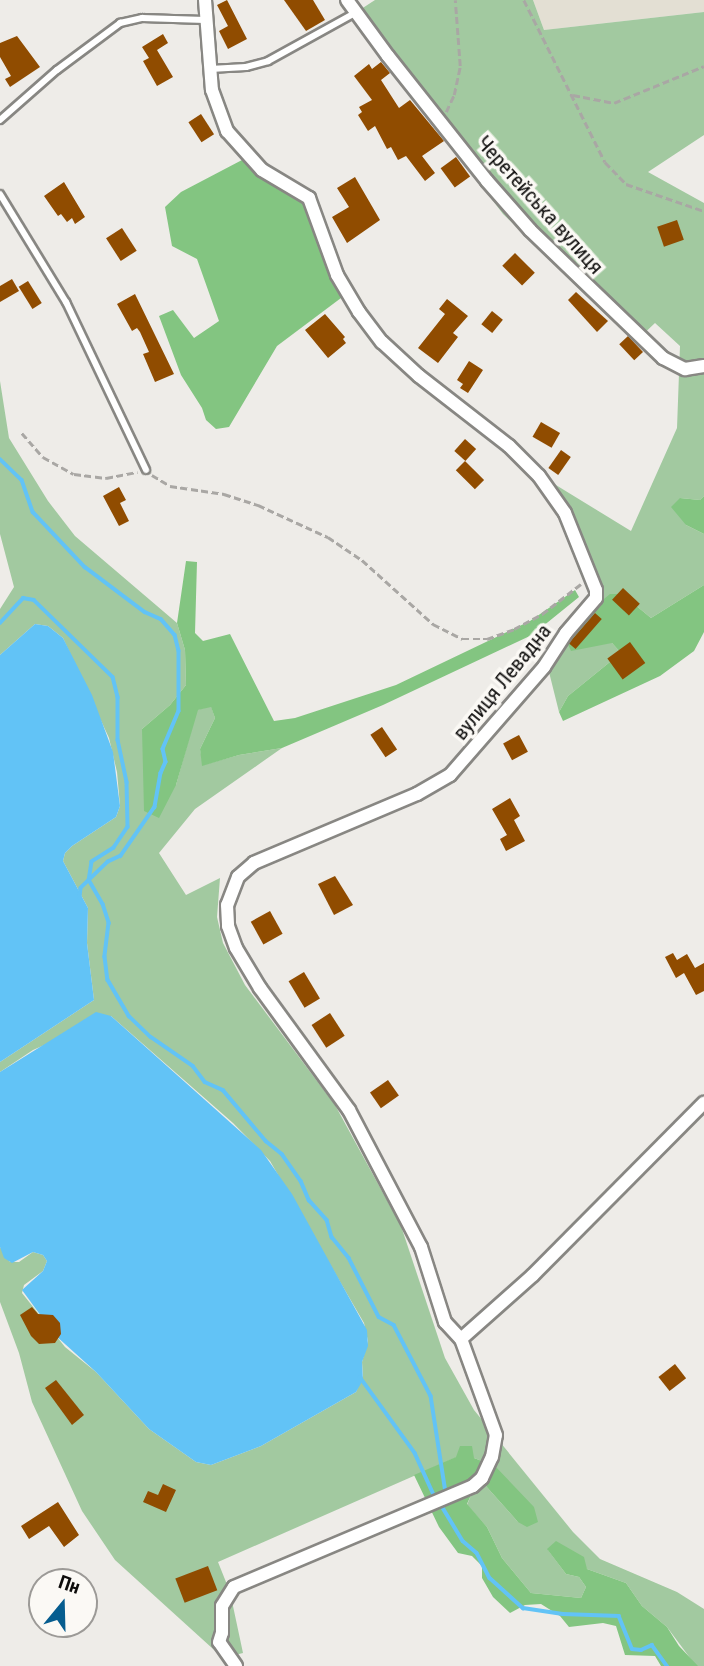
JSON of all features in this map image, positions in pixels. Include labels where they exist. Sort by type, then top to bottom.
[{"type":"street","points":[[205,0],[215,100],[228,131],[262,170],[309,198],[332,265],[367,323],[419,376],[494,433],[531,467],[560,503],[592,576]]},
{"type":"street","name":"Черетейська вулиця","points":[[347,0],[440,121],[530,230],[655,352],[685,369],[704,366]]},
{"type":"street","name":"вулиця Левадна","points":[[236,1666],[219,1642],[222,1633],[222,1606],[231,1590],[482,1478],[496,1441],[495,1429],[461,1339],[445,1322],[421,1247],[349,1111],[260,988],[236,948],[228,926],[227,905],[238,877],[254,863],[417,793],[456,770],[537,677],[566,632],[596,598],[592,576]]},
{"type":"street","points":[[461,1339],[533,1275],[704,1103]]},
{"type":"lane","points":[[210,69],[246,67],[268,61],[356,13]]},
{"type":"lane","points":[[0,120],[57,70],[120,23],[142,18],[205,20]]},
{"type":"lane","points":[[0,194],[66,302],[146,470]]},
{"type":"path","points":[[440,121],[454,95],[460,66],[454,0]]},
{"type":"path","points":[[524,0],[605,162],[626,184],[704,211]]},
{"type":"path","points":[[573,95],[614,103],[704,66]]},
{"type":"path","points":[[22,433],[36,452],[74,474],[106,478],[146,470],[170,486],[235,497],[328,537],[362,559],[433,624],[462,639],[494,637],[524,625],[592,576]]},
{"type":"shaded area","points":[[533,0],[704,0],[704,12],[544,30]]},
{"type":"green space","points":[[375,0],[533,0],[544,30],[704,12],[704,135],[648,172],[704,203],[704,496],[700,500],[680,498],[686,525],[704,534],[704,585],[651,618],[622,594],[612,643],[621,653],[568,696],[559,712],[548,668],[594,594],[581,543],[533,471],[631,531],[677,428],[680,346],[655,323],[636,341],[503,214],[352,15]]},
{"type":"green space","points":[[242,160],[292,188],[310,207],[345,295],[277,346],[229,427],[216,429],[206,420],[202,408],[181,375],[159,316],[173,310],[194,338],[219,321],[197,259],[172,246],[165,207],[181,192]]},
{"type":"green space","points":[[0,381],[9,438],[48,501],[75,536],[177,623],[185,650],[186,685],[170,705],[142,729],[176,785],[197,710],[211,706],[215,718],[200,749],[203,765],[239,755],[282,748],[195,809],[159,853],[186,895],[220,878],[217,917],[223,943],[245,985],[335,1105],[401,1226],[445,1358],[474,1410],[573,1532],[600,1559],[677,1592],[704,1609],[704,1666],[696,1666],[667,1627],[642,1606],[626,1583],[587,1569],[556,1542],[548,1550],[566,1574],[579,1577],[586,1587],[581,1598],[531,1593],[502,1558],[487,1527],[467,1505],[471,1495],[485,1485],[518,1522],[495,1466],[474,1458],[457,1457],[218,1562],[230,1592],[243,1653],[223,1658],[115,1560],[82,1511],[32,1402],[19,1353],[0,1302],[0,1247],[10,1262],[19,1262],[33,1252],[43,1255],[47,1261],[43,1271],[24,1285],[22,1293],[65,1347],[96,1372],[149,1429],[196,1462],[211,1465],[261,1446],[356,1392],[363,1376],[362,1362],[368,1341],[364,1323],[270,1161],[233,1123],[111,1016],[33,1050],[0,1072],[0,1062],[94,1000],[87,943],[88,908],[63,861],[65,853],[72,846],[116,817],[120,806],[117,772],[109,738],[63,638],[48,626],[35,624],[0,655],[0,609],[14,587],[0,534]]},
{"type":"green space","points":[[704,496],[704,534],[686,525],[671,507],[680,498],[700,500]]},
{"type":"green space","points":[[186,561],[197,562],[195,633],[203,641],[230,634],[274,721],[295,718],[396,685],[530,621],[575,590],[579,597],[532,635],[383,705],[282,748],[239,755],[202,766],[200,749],[215,718],[211,707],[198,710],[176,785],[159,818],[144,811],[142,729],[170,705],[186,685],[185,650],[177,623]]},
{"type":"green space","points":[[704,585],[704,632],[694,651],[660,676],[563,721],[559,712],[568,696],[621,653],[612,643],[571,651],[566,640],[576,622],[610,594],[622,594],[651,618]]},
{"type":"green space","points":[[460,1446],[472,1446],[474,1458],[495,1466],[534,1507],[538,1522],[527,1527],[518,1522],[485,1485],[471,1495],[467,1504],[487,1527],[502,1558],[531,1593],[581,1598],[586,1587],[579,1577],[566,1574],[547,1549],[556,1541],[584,1557],[587,1569],[626,1583],[642,1606],[667,1627],[679,1646],[698,1666],[661,1666],[655,1656],[625,1655],[616,1626],[603,1623],[569,1627],[560,1616],[541,1604],[525,1605],[510,1613],[493,1597],[482,1578],[482,1566],[472,1556],[458,1553],[439,1527],[414,1475],[456,1457]]},
{"type":"water","points":[[35,624],[48,626],[63,638],[92,695],[113,752],[120,806],[116,817],[72,846],[65,853],[63,861],[88,908],[87,943],[94,1000],[0,1062],[0,655]]},
{"type":"water","points":[[96,1012],[111,1016],[261,1150],[292,1194],[367,1330],[368,1346],[362,1362],[363,1380],[356,1392],[261,1446],[211,1465],[196,1462],[149,1429],[96,1372],[55,1335],[22,1290],[43,1271],[47,1261],[43,1255],[33,1252],[12,1263],[4,1258],[0,1247],[0,1072]]},
{"type":"building","points":[[227,0],[247,39],[228,49],[219,31],[228,26],[217,5]]},
{"type":"building","points":[[284,0],[313,0],[325,20],[306,31]]},
{"type":"building","points":[[163,34],[168,43],[157,50],[173,77],[157,86],[143,61],[149,58],[142,47]]},
{"type":"building","points":[[17,36],[40,67],[10,87],[5,79],[11,76],[0,57],[0,43]]},
{"type":"building","points":[[381,62],[390,73],[381,80],[399,108],[410,100],[444,141],[422,156],[435,173],[425,181],[406,156],[398,160],[391,147],[387,149],[375,126],[368,131],[358,115],[362,112],[359,107],[372,100],[354,76],[369,64],[372,69]]},
{"type":"building","points":[[201,114],[214,134],[201,142],[188,122]]},
{"type":"building","points":[[456,157],[470,176],[455,188],[441,168]]},
{"type":"building","points":[[355,177],[380,220],[347,243],[332,217],[349,207],[337,188]]},
{"type":"building","points":[[64,182],[85,217],[75,224],[72,218],[67,222],[61,214],[58,216],[44,196]]},
{"type":"building","points":[[677,220],[684,240],[664,247],[657,227]]},
{"type":"building","points":[[122,228],[137,251],[121,261],[106,238]]},
{"type":"building","points":[[515,253],[535,273],[522,286],[502,266]]},
{"type":"building","points":[[12,279],[19,291],[0,302],[0,286]]},
{"type":"building","points":[[28,281],[42,303],[32,309],[19,287]]},
{"type":"building","points":[[576,292],[608,321],[597,332],[568,300]]},
{"type":"building","points":[[135,294],[174,374],[155,382],[143,354],[149,352],[140,332],[137,328],[132,331],[117,304]]},
{"type":"building","points":[[447,299],[468,316],[453,333],[458,337],[438,363],[418,348],[445,314],[439,309]]},
{"type":"building","points":[[492,311],[503,320],[492,333],[481,324]]},
{"type":"building","points":[[325,314],[345,337],[343,339],[346,343],[328,358],[305,330]]},
{"type":"building","points":[[628,336],[643,352],[634,360],[619,344]]},
{"type":"building","points":[[469,361],[483,370],[468,393],[460,388],[463,384],[457,380]]},
{"type":"building","points":[[541,422],[560,433],[552,448],[532,437]]},
{"type":"building","points":[[465,439],[476,449],[465,461],[454,451]]},
{"type":"building","points":[[561,450],[571,457],[558,475],[548,468]]},
{"type":"building","points":[[465,461],[484,480],[475,489],[456,470]]},
{"type":"building","points":[[119,487],[126,500],[120,503],[129,521],[119,526],[103,496]]},
{"type":"building","points":[[623,588],[640,604],[629,615],[612,600]]},
{"type":"building","points":[[595,613],[602,619],[576,649],[569,643]]},
{"type":"building","points":[[630,642],[645,663],[623,679],[607,658]]},
{"type":"building","points":[[382,727],[397,749],[385,757],[370,735]]},
{"type":"building","points":[[519,735],[528,752],[512,760],[503,743]]},
{"type":"building","points":[[510,798],[520,816],[514,820],[525,841],[506,851],[500,839],[507,835],[492,809]]},
{"type":"building","points":[[335,876],[353,905],[334,915],[318,884]]},
{"type":"building","points":[[270,911],[283,934],[263,944],[251,922]]},
{"type":"building","points":[[673,953],[677,960],[687,954],[695,968],[704,963],[704,991],[696,995],[684,973],[676,978],[665,957]]},
{"type":"building","points":[[304,972],[320,999],[305,1008],[289,981]]},
{"type":"building","points":[[330,1013],[345,1036],[326,1048],[312,1025]]},
{"type":"building","points":[[388,1080],[399,1096],[381,1108],[370,1093]]},
{"type":"building","points":[[32,1307],[38,1314],[53,1315],[60,1323],[61,1334],[55,1343],[39,1344],[31,1336],[20,1315]]},
{"type":"building","points":[[675,1364],[686,1378],[670,1391],[658,1377]]},
{"type":"building","points":[[56,1380],[84,1415],[72,1425],[45,1388]]},
{"type":"building","points":[[163,1484],[176,1490],[166,1512],[143,1502],[148,1491],[158,1495]]},
{"type":"building","points":[[58,1502],[79,1535],[64,1547],[49,1526],[29,1539],[21,1526]]},
{"type":"building","points":[[208,1566],[217,1590],[185,1603],[175,1579]]},
{"type":"waterway","points":[[0,459],[22,480],[33,512],[85,567],[145,612],[161,619],[175,635],[179,651],[179,711],[163,749],[166,762],[161,773],[155,807],[121,856],[108,862],[81,888],[80,898]]},
{"type":"waterway","points":[[0,623],[23,598],[34,600],[113,677],[118,697],[118,740],[127,782],[128,827],[114,848],[92,862],[89,880],[103,904],[109,923],[105,957],[108,980],[129,1016],[151,1037],[193,1066],[205,1082],[223,1090],[266,1141],[282,1154],[301,1181],[309,1200],[327,1220],[332,1237],[349,1258],[379,1317],[394,1325],[431,1396],[446,1493]]},
{"type":"waterway","points":[[360,1377],[415,1453],[435,1497]]},
{"type":"waterway","points":[[440,1503],[463,1541],[477,1553],[490,1578],[523,1608],[563,1614],[619,1616],[632,1649],[641,1650],[652,1645],[667,1666]]}]
